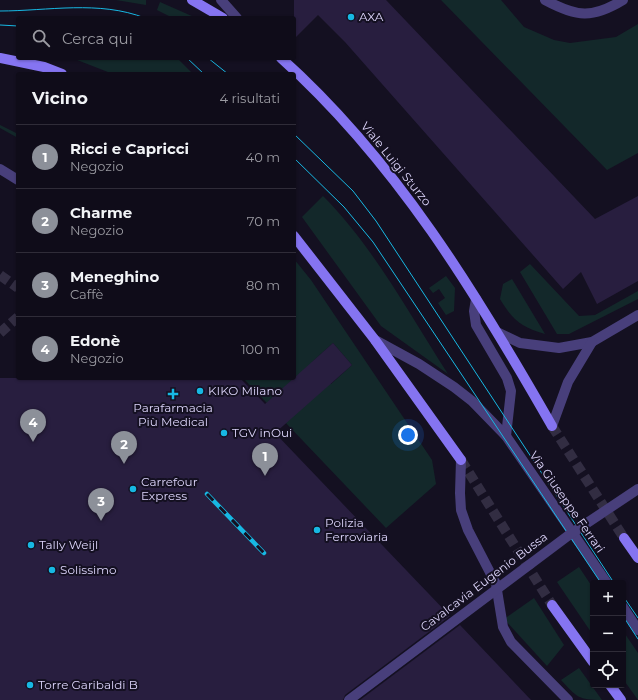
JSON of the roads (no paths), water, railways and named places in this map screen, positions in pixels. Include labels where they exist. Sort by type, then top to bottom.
[{"type":"main road","points":[[192,0],[220,16]]},
{"type":"main road","points":[[0,58],[44,67],[57,72]]},
{"type":"main road","name":"Viale Luigi Sturzo","points":[[283,60],[295,72]]},
{"type":"main road","name":"Viale Luigi Sturzo","points":[[296,73],[331,107],[393,178],[433,233],[499,333],[552,426]]},
{"type":"main road","points":[[296,239],[375,340],[461,460]]},
{"type":"main road","points":[[624,538],[638,558]]},
{"type":"main road","points":[[552,605],[590,658]]},
{"type":"main road","points":[[612,688],[621,700]]},
{"type":"street","points":[[221,0],[235,16]]},
{"type":"street","points":[[545,0],[573,13],[589,14],[605,11],[623,0]]},
{"type":"street","points":[[0,169],[16,179]]},
{"type":"street","points":[[476,299],[474,311],[476,325],[507,378],[511,391],[506,436]]},
{"type":"street","points":[[499,333],[520,343],[550,348],[592,342],[638,315]]},
{"type":"street","points":[[375,340],[419,364],[454,387],[472,401],[506,436]]},
{"type":"street","points":[[552,426],[568,382],[592,342]]},
{"type":"street","name":"Via Giuseppe Ferrari","points":[[506,436],[605,580]]},
{"type":"street","points":[[461,460],[461,510],[468,530],[496,584],[503,627],[511,642],[568,700]]},
{"type":"street","name":"Cavalcavia Eugenio Bussa","points":[[349,700],[569,535],[638,489]]},
{"type":"street","points":[[626,612],[638,630]]},
{"type":"tunnel","points":[[0,275],[16,287]]},
{"type":"tunnel","points":[[0,333],[16,319]]},
{"type":"tunnel","points":[[552,426],[624,538]]},
{"type":"tunnel","points":[[461,460],[552,605]]},
{"type":"tram line","points":[[0,11],[92,8],[110,9],[138,16]]},
{"type":"tram line","points":[[0,25],[16,26]]},
{"type":"tram line","points":[[189,60],[202,72]]},
{"type":"tram line","points":[[210,60],[226,72]]},
{"type":"tram line","points":[[296,136],[353,191],[376,221],[612,580]]},
{"type":"tram line","points":[[296,160],[344,207],[373,242],[599,580]]},
{"type":"tram line","points":[[626,600],[638,618]]},
{"type":"tram line","points":[[626,621],[638,639]]},
{"type":"railway","points":[[207,494],[264,553]]},
{"type":"place","name":"AXA","points":[[351,17]]},
{"type":"place","name":"KIKO Milano","points":[[200,391]]},
{"type":"place","name":"Parafarmacia Più Medical","points":[[173,394]]},
{"type":"place","name":"TGV inOui","points":[[224,433]]},
{"type":"place","name":"Edonè","points":[[33,442]]},
{"type":"place","name":"Charme","points":[[124,464]]},
{"type":"place","name":"Ricci e Capricci","points":[[265,476]]},
{"type":"place","name":"Carrefour Express","points":[[133,489]]},
{"type":"place","name":"Meneghino","points":[[101,521]]},
{"type":"place","name":"Polizia Ferroviaria","points":[[317,530]]},
{"type":"place","name":"Tally Weijl","points":[[31,545]]},
{"type":"place","name":"Solissimo","points":[[52,570]]},
{"type":"place","name":"Torre Garibaldi B","points":[[30,685]]}]
